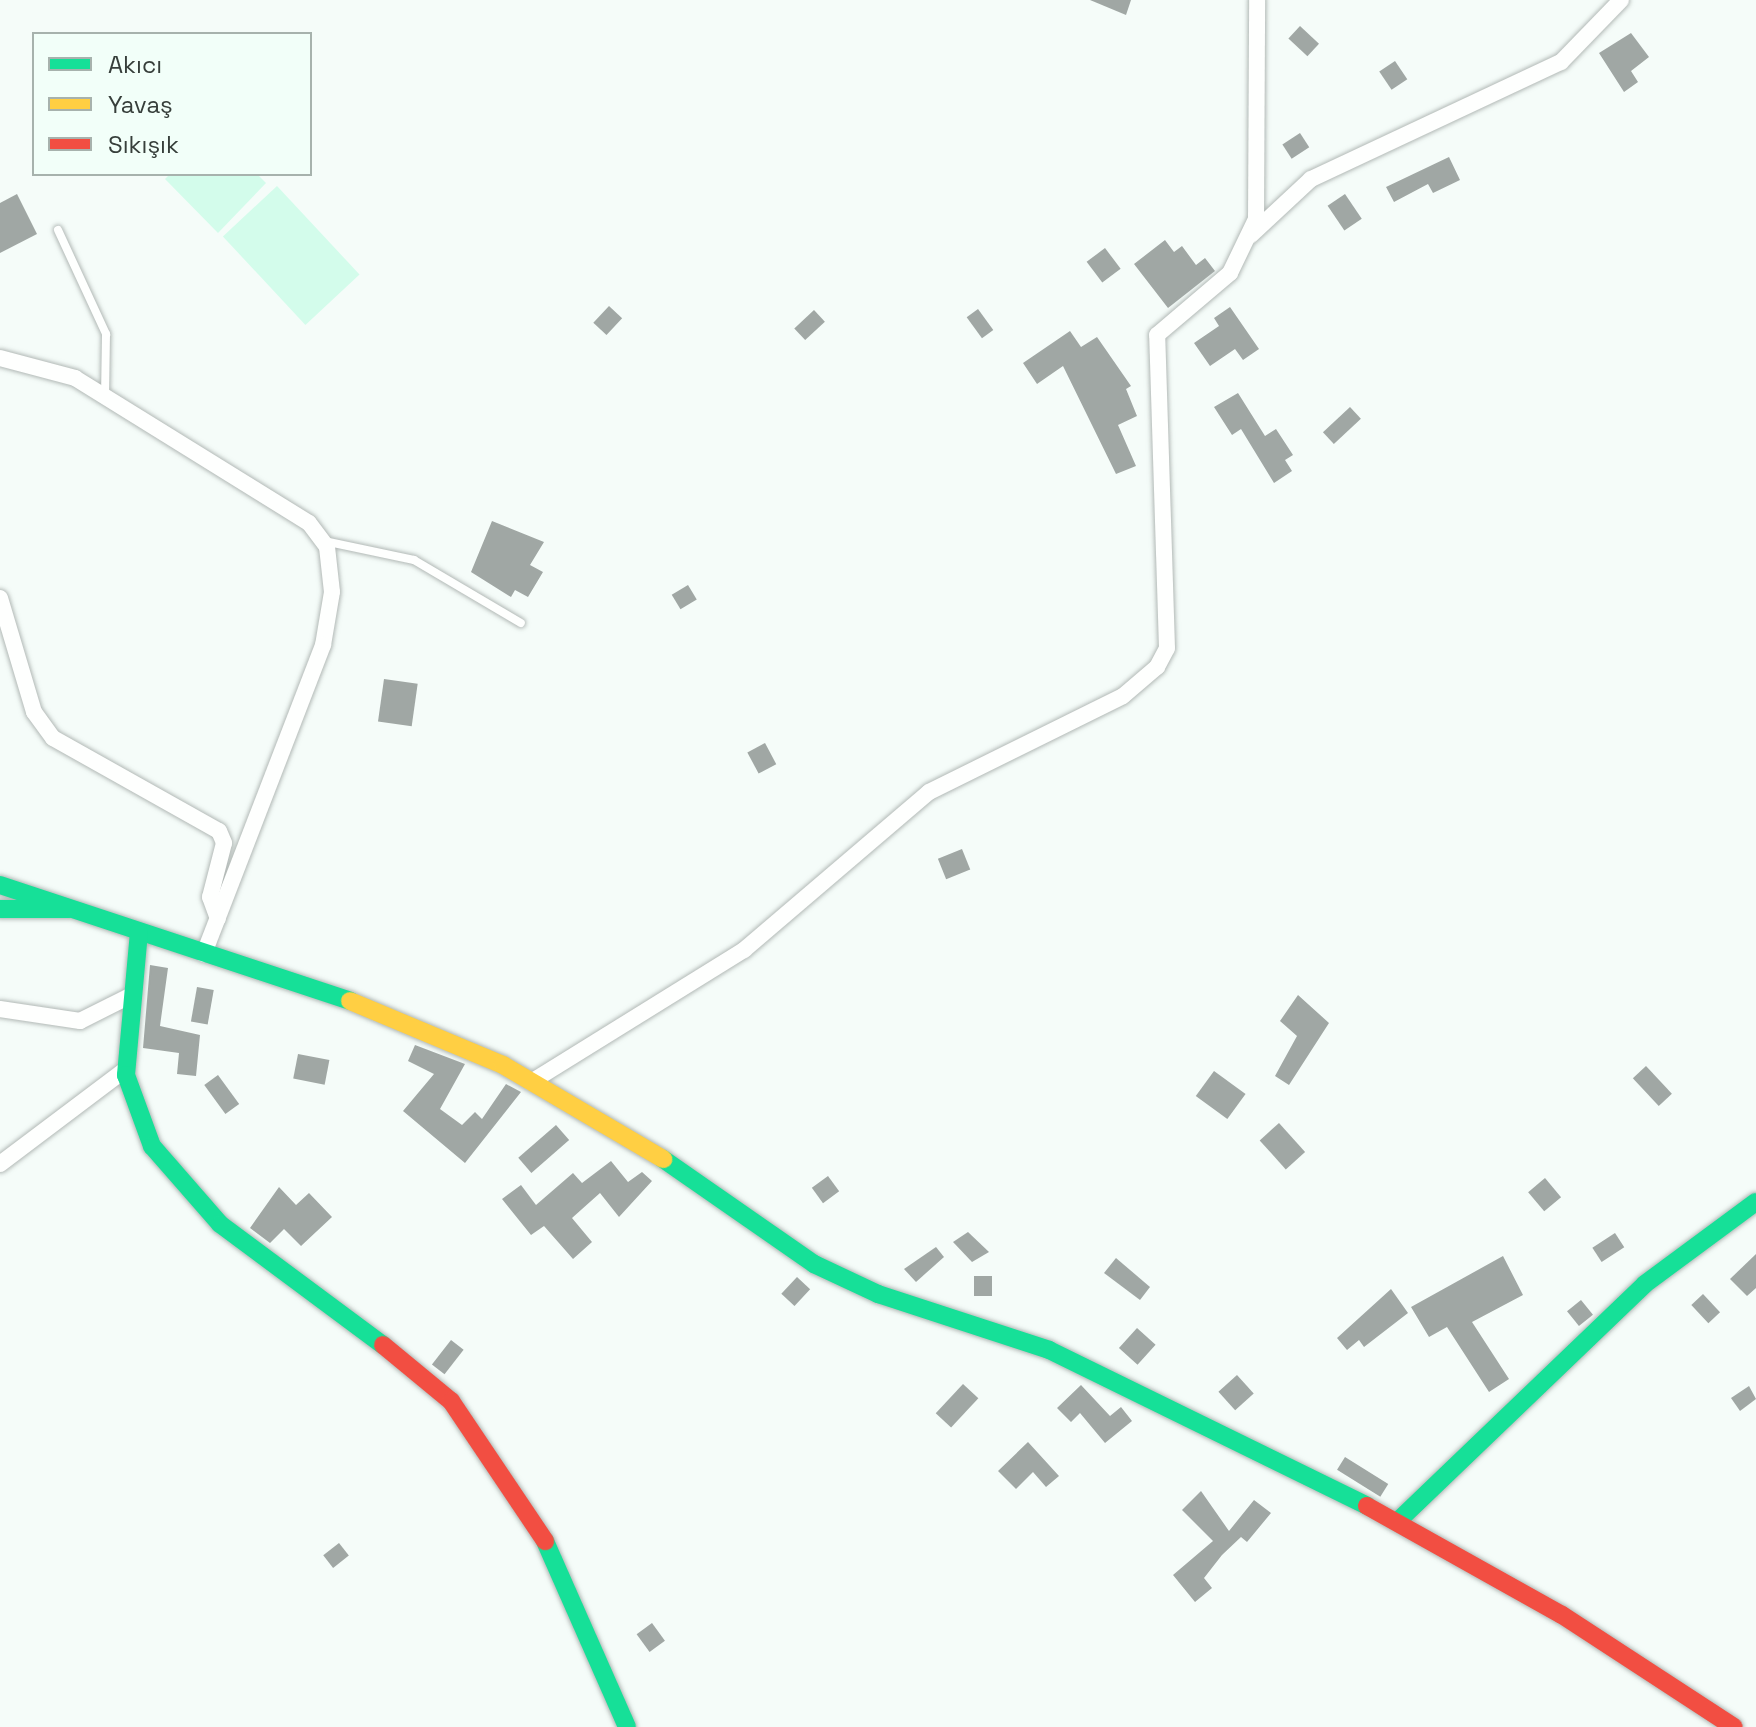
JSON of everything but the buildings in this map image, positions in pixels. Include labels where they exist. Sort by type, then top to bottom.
[{"type":"street","points":[[1251,235],[1257,0]]},
{"type":"street","points":[[531,1082],[744,950],[929,792],[1123,696],[1157,667],[1167,648],[1157,335],[1230,273],[1251,235],[1311,179],[1561,62],[1621,0]]},
{"type":"street","points":[[0,358],[75,378],[309,523],[324,541],[332,592],[323,645],[204,954]]},
{"type":"street","points":[[0,598],[34,712],[53,738],[219,831],[224,843],[210,897],[218,919]]},
{"type":"street","points":[[0,885],[361,1005],[531,1082],[659,1156],[814,1264],[878,1294],[1049,1350],[1398,1521],[1562,1615],[1734,1727]]},
{"type":"street","points":[[0,909],[69,909]]},
{"type":"street","points":[[139,932],[130,996],[126,1069],[135,1115],[196,1203],[422,1375],[477,1433],[541,1533],[627,1727]]},
{"type":"street","points":[[0,1009],[80,1021],[130,996]]},
{"type":"street","points":[[0,1164],[126,1069]]},
{"type":"street","points":[[1398,1521],[1645,1284],[1756,1202]]},
{"type":"lane","points":[[58,230],[106,334],[105,395]]},
{"type":"lane","points":[[324,541],[414,560],[521,623]]},
{"type":"green space","points":[[168,176],[259,176],[266,183],[218,233],[165,179]]},
{"type":"green space","points":[[277,186],[360,274],[305,325],[223,236]]},
{"type":"traffic: fast","points":[[0,885],[350,1001]]},
{"type":"traffic: fast","points":[[0,909],[69,909]]},
{"type":"traffic: fast","points":[[139,932],[126,1075],[152,1146],[220,1224],[383,1345]]},
{"type":"traffic: fast","points":[[663,1159],[814,1264],[878,1294],[1049,1350],[1367,1506]]},
{"type":"traffic: fast","points":[[1398,1521],[1645,1284],[1756,1202]]},
{"type":"traffic: fast","points":[[545,1541],[627,1727]]},
{"type":"traffic: slow","points":[[350,1001],[503,1065],[663,1159]]},
{"type":"traffic: jam","points":[[383,1345],[451,1401],[545,1541]]},
{"type":"traffic: jam","points":[[1367,1506],[1562,1615],[1734,1727]]}]
